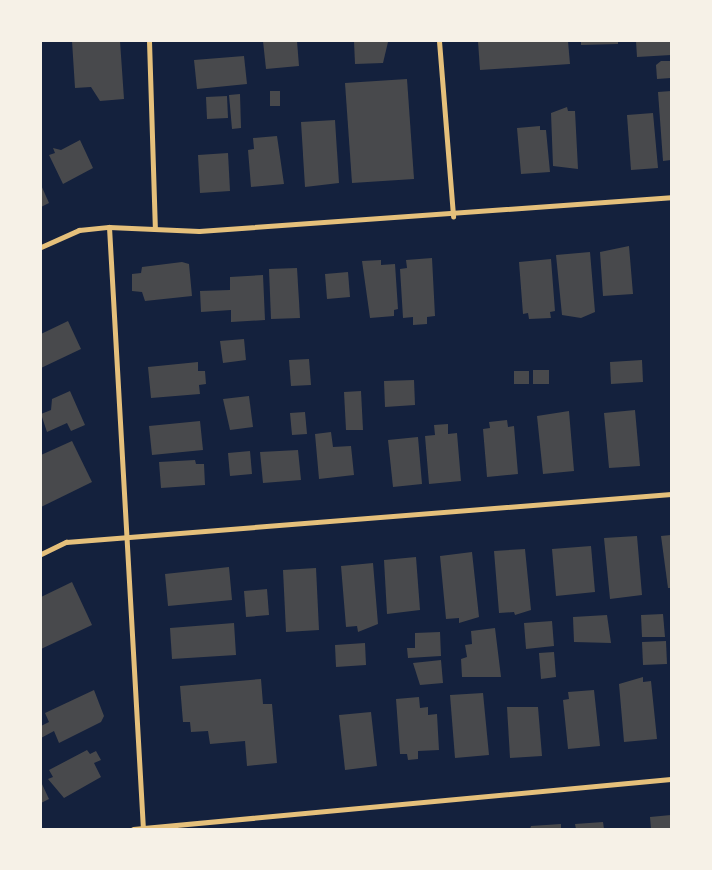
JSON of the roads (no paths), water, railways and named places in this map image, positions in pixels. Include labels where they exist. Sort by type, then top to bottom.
[{"type":"street","points":[[149,41],[155,227]]},
{"type":"street","points":[[439,41],[453,216]]},
{"type":"street","points":[[41,247],[79,230],[109,227],[155,227],[199,231],[453,216],[671,197]]},
{"type":"street","points":[[109,227],[142,827]]},
{"type":"street","points":[[41,554],[66,542],[671,494]]},
{"type":"street","points":[[133,829],[671,779]]}]
